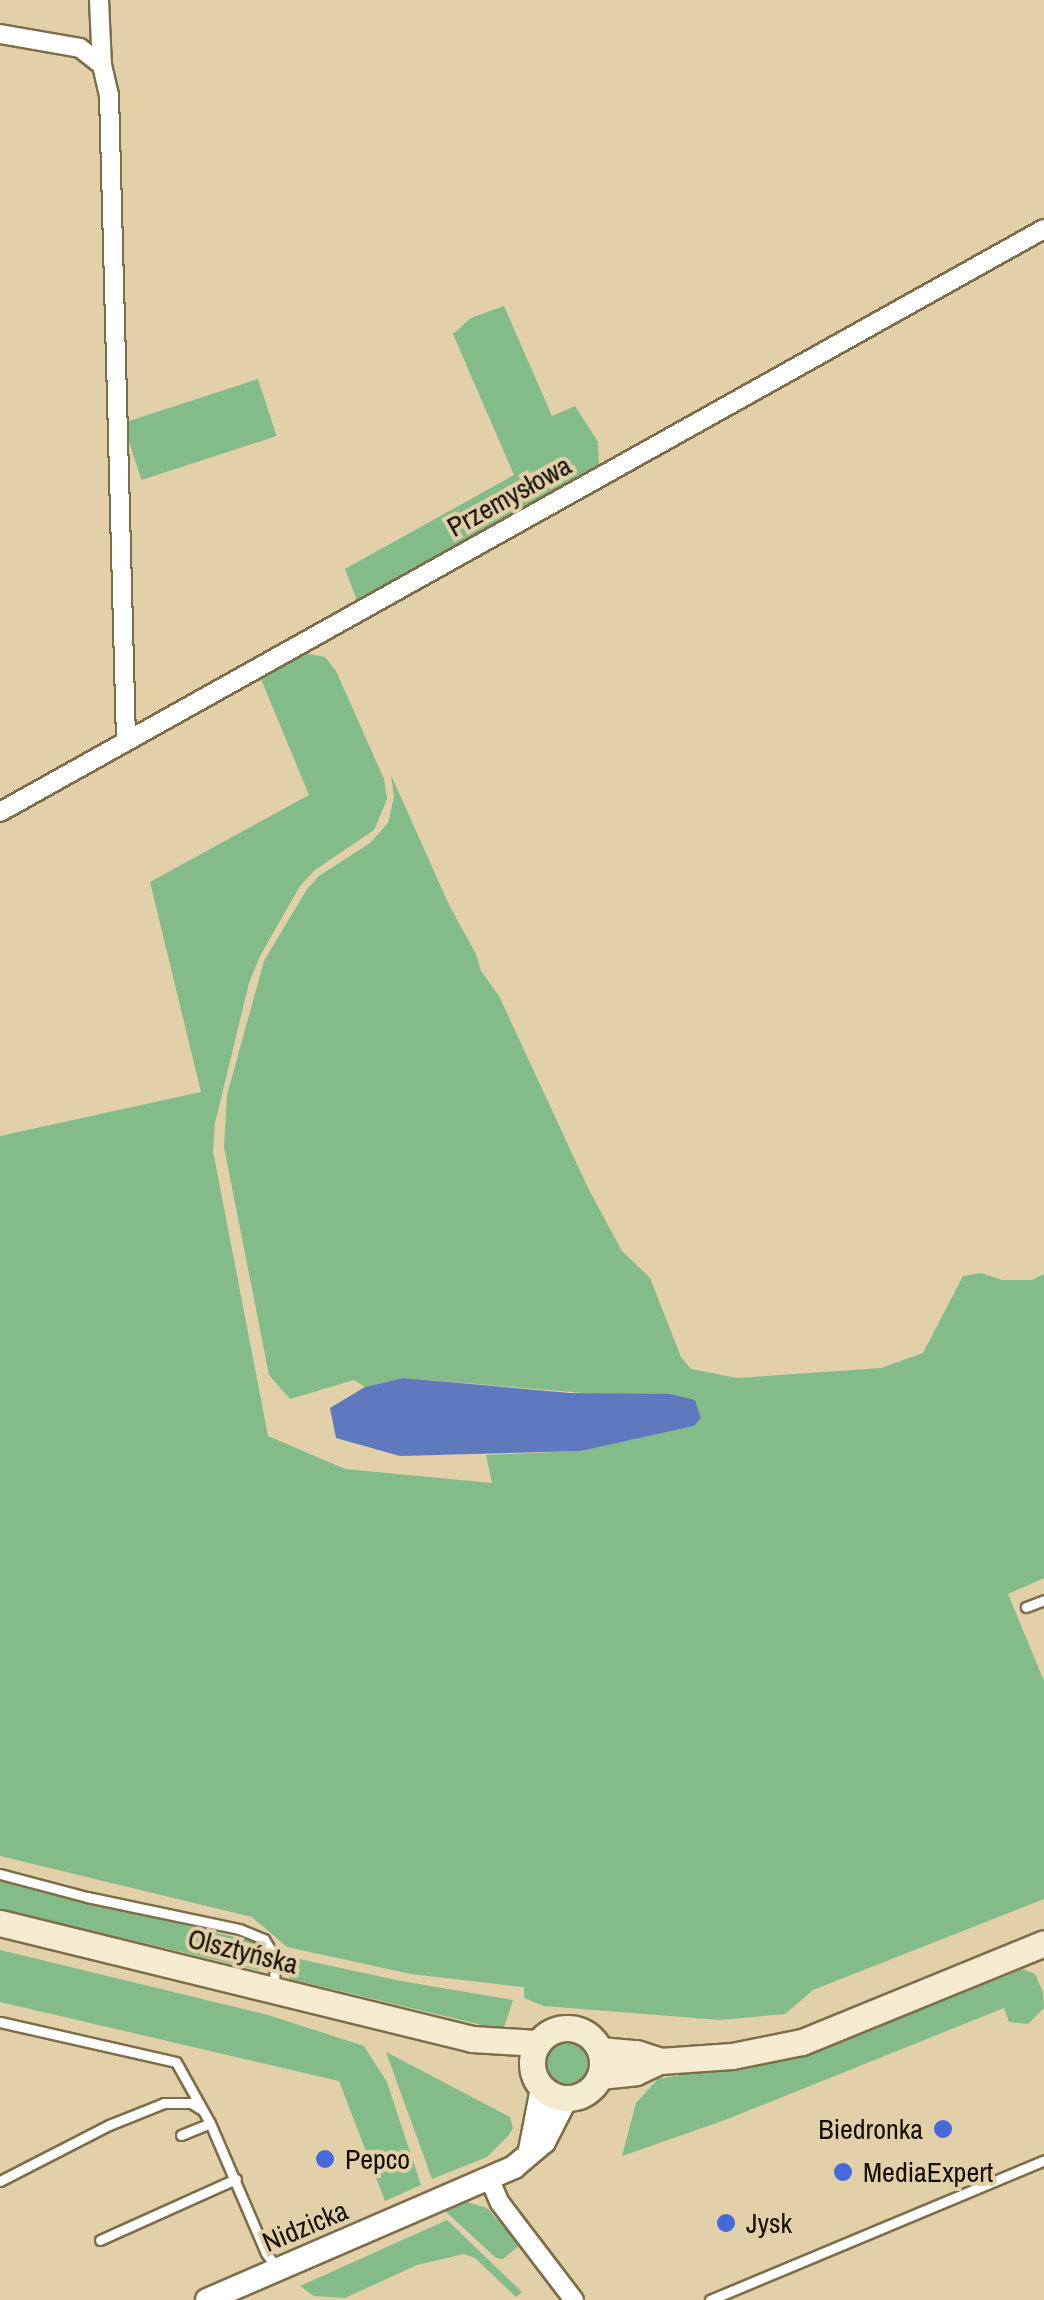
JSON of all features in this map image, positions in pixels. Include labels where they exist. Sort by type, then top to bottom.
[{"type":"main road","name":"Olsztyńska","points":[[0,1923],[472,2039],[501,2056],[534,2053]]},
{"type":"main road","points":[[600,2063],[576,2029],[554,2030],[534,2053],[542,2088],[566,2098],[586,2093],[600,2063],[636,2053],[660,2062],[732,2056],[802,2042],[1043,1949]]},
{"type":"street","points":[[100,0],[102,65],[109,95],[126,738]]},
{"type":"street","points":[[0,34],[80,48],[102,65]]},
{"type":"street","name":"Przemysłowa","points":[[0,812],[126,738],[1044,230]]},
{"type":"street","points":[[530,2150],[542,2088]]},
{"type":"street","name":"Nidzicka","points":[[207,2300],[514,2167],[551,2132],[566,2098]]},
{"type":"street","points":[[490,2180],[500,2203],[574,2300]]},
{"type":"lane","points":[[1026,1607],[1044,1600]]},
{"type":"lane","points":[[0,1874],[87,1898],[238,1929],[264,1939],[275,1957],[274,1989]]},
{"type":"lane","points":[[0,2022],[168,2058],[185,2074],[236,2179],[251,2223],[279,2270]]},
{"type":"lane","points":[[0,2180],[109,2125],[164,2103],[191,2103],[204,2111]]},
{"type":"lane","points":[[181,2136],[210,2123]]},
{"type":"lane","points":[[710,2300],[1044,2160]]},
{"type":"lane","points":[[100,2240],[236,2179]]},
{"type":"green space","points":[[504,306],[552,416],[575,406],[598,442],[599,466],[358,603],[345,569],[514,475],[453,334],[471,318]]},
{"type":"green space","points":[[258,379],[277,436],[141,480],[123,423]]},
{"type":"green space","points":[[297,652],[325,657],[336,671],[384,779],[387,799],[374,830],[315,870],[300,886],[260,956],[249,983],[215,1123],[213,1151],[268,1436],[345,1469],[492,1483],[486,1455],[581,1451],[694,1426],[596,1394],[403,1378],[365,1387],[354,1380],[290,1399],[269,1375],[224,1147],[227,1095],[264,961],[307,889],[319,876],[370,843],[388,823],[394,797],[391,775],[450,907],[481,971],[499,996],[588,1188],[622,1251],[650,1278],[681,1357],[691,1369],[737,1378],[881,1368],[923,1353],[963,1276],[981,1273],[1002,1280],[1032,1280],[1044,1274],[1044,1578],[1008,1594],[1044,1681],[1044,1899],[813,1990],[785,2014],[720,2020],[544,2006],[524,1998],[524,1987],[411,1974],[287,1947],[252,1917],[0,1856],[0,1136],[201,1092],[150,882],[309,795],[261,679],[244,687],[242,682]]},
{"type":"green space","points":[[0,1880],[251,1941],[263,1948],[270,1966],[258,1970],[0,1909]]},
{"type":"green space","points":[[0,1950],[268,2015],[364,2046],[387,2082],[421,2185],[385,2201],[339,2081],[0,2002]]},
{"type":"green space","points":[[290,1957],[513,2000],[503,2030],[290,1979],[284,1963]]},
{"type":"green space","points":[[1023,1969],[1035,1974],[1043,1992],[1044,2008],[1028,2024],[1009,2022],[1004,2008],[725,2120],[622,2156],[636,2103],[658,2079],[793,2055],[845,2040]]},
{"type":"green space","points":[[566,2042],[581,2049],[588,2064],[581,2079],[566,2086],[551,2079],[544,2064],[551,2049]]},
{"type":"green space","points":[[386,2052],[510,2117],[513,2128],[508,2136],[487,2157],[432,2179]]},
{"type":"green space","points":[[467,2202],[487,2208],[520,2245],[503,2259],[496,2258],[443,2209]]},
{"type":"green space","points":[[447,2220],[522,2292],[516,2297],[475,2258],[464,2254],[417,2265],[345,2298],[314,2296],[300,2286]]},
{"type":"water","points":[[403,1378],[570,1393],[670,1394],[695,1400],[701,1418],[694,1426],[581,1451],[400,1456],[336,1438],[330,1408],[365,1387]]},
{"type":"place","name":"Biedronka","points":[[943,2129]]},
{"type":"place","name":"Pepco","points":[[325,2159]]},
{"type":"place","name":"MediaExpert","points":[[843,2172]]},
{"type":"place","name":"Jysk","points":[[726,2223]]}]
